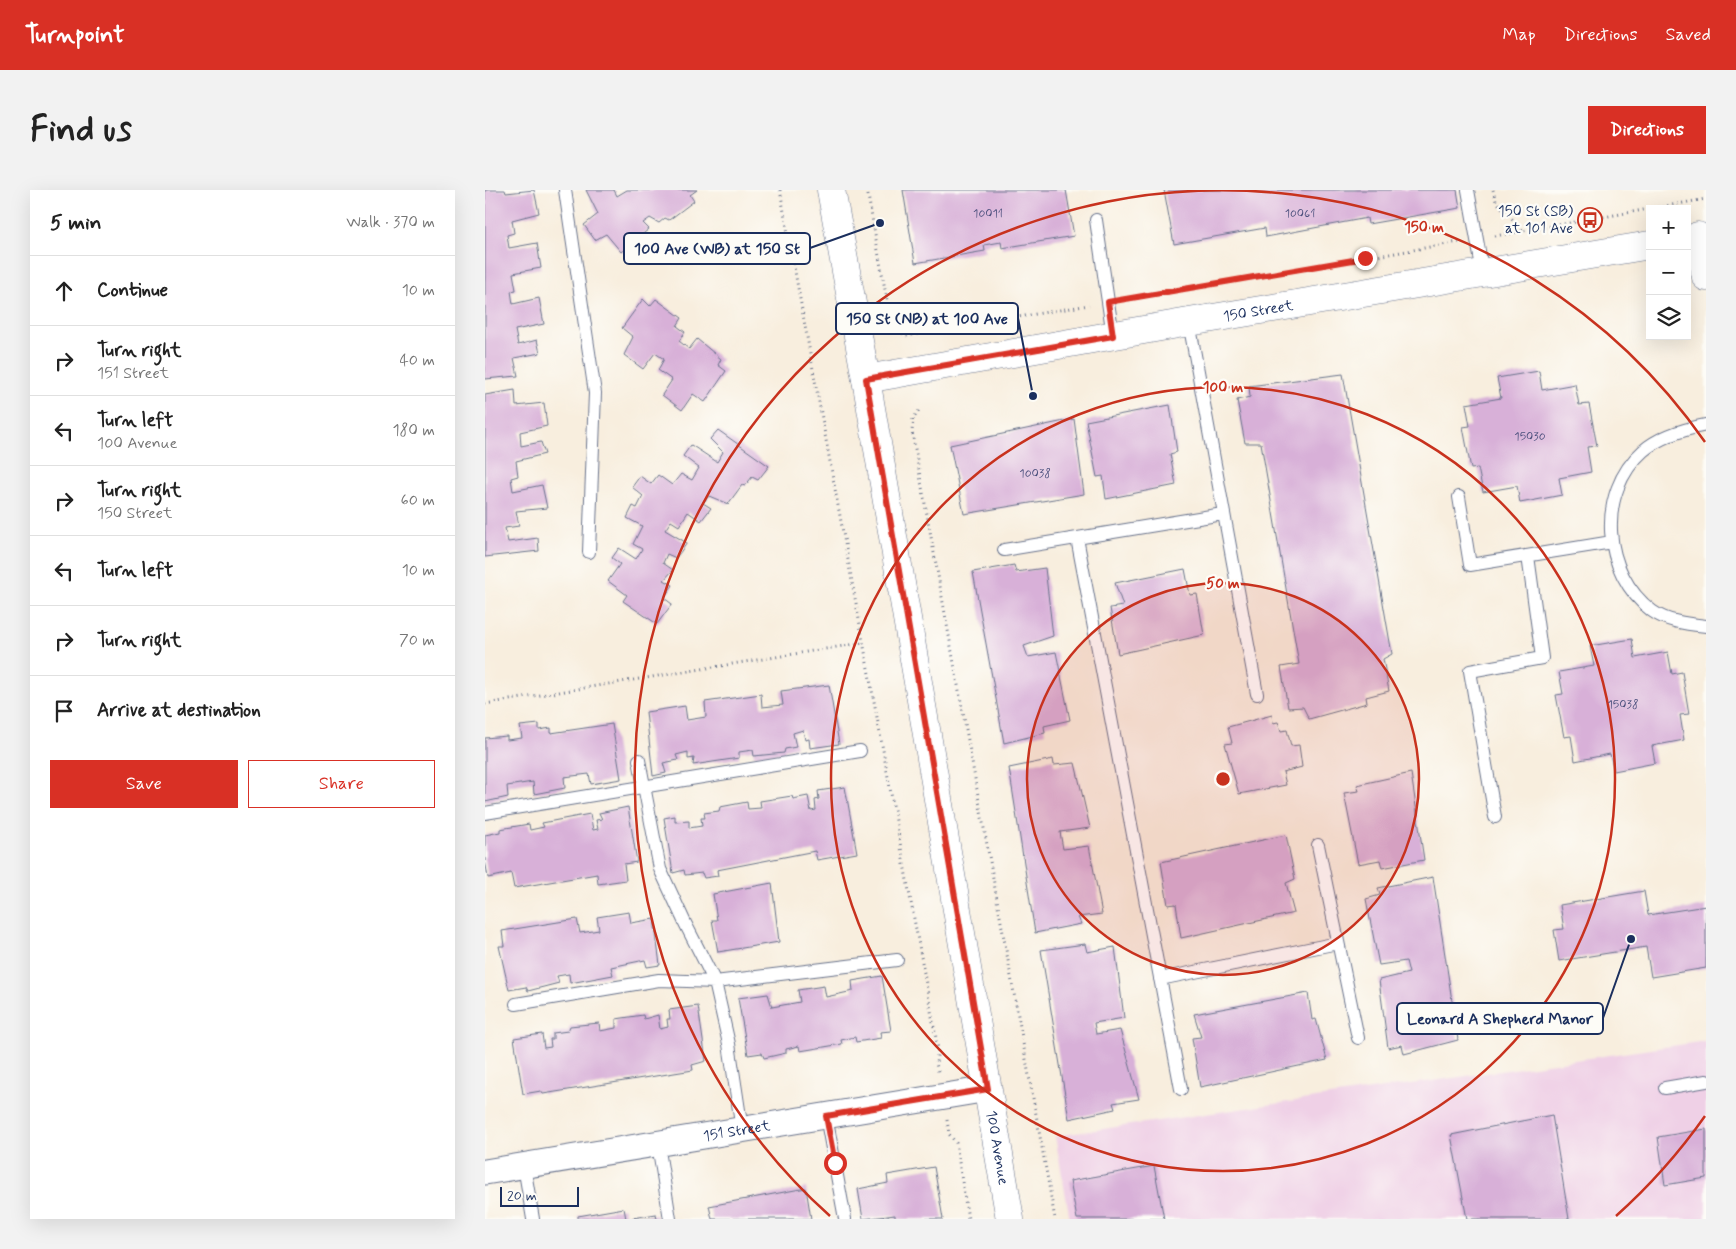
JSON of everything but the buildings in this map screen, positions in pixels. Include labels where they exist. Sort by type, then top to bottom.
[{"type":"main road","name":"100 Avenue","points":[[831,190],[866,379],[1010,1219]]},
{"type":"main road","points":[[1697,236],[1706,278]]},
{"type":"main road","name":"150 Street","points":[[866,379],[1189,322],[1646,246]]},
{"type":"street","name":"151 Street","points":[[485,1172],[988,1089]]},
{"type":"lane","points":[[565,190],[595,393],[589,552]]},
{"type":"lane","points":[[1468,190],[1483,274]]},
{"type":"lane","points":[[1096,220],[1113,336]]},
{"type":"lane","points":[[1189,322],[1257,694]]},
{"type":"lane","points":[[1706,425],[1670,436],[1644,450],[1626,470],[1614,499],[1611,532],[1615,560],[1628,588],[1653,612],[1678,623],[1706,626]]},
{"type":"lane","points":[[1459,497],[1470,566],[1612,542]]},
{"type":"lane","points":[[1004,550],[1223,514]]},
{"type":"lane","points":[[1077,538],[1181,1088]]},
{"type":"lane","points":[[1495,817],[1470,672],[1542,658],[1528,556]]},
{"type":"lane","points":[[485,813],[860,751]]},
{"type":"lane","points":[[639,760],[660,869],[715,982],[729,1044],[742,1130]]},
{"type":"lane","points":[[1318,845],[1358,1038]]},
{"type":"lane","points":[[1160,979],[1338,944]]},
{"type":"lane","points":[[516,1004],[659,980],[715,982],[897,960]]},
{"type":"lane","points":[[1665,1088],[1706,1081]]},
{"type":"lane","points":[[826,1116],[845,1219]]},
{"type":"lane","points":[[657,1144],[670,1219]]},
{"type":"lane","points":[[524,1166],[533,1219]]},
{"type":"path","points":[[781,190],[938,1049],[936,1062]]},
{"type":"path","points":[[867,190],[890,317],[895,326],[906,336],[1476,240],[1523,230],[1706,199]]},
{"type":"path","points":[[1493,190],[1496,201],[1523,230]]},
{"type":"path","points":[[919,411],[913,419],[912,432],[1055,1219]]},
{"type":"path","points":[[485,704],[863,643]]},
{"type":"path","points":[[949,1134],[955,1143],[968,1219]]},
{"type":"shaded area","points":[[1706,1041],[1706,1219],[1070,1219],[1055,1136]]},
{"type":"place","name":"150 St (SB) at 101 Ave","points":[[1590,220]]},
{"type":"place","name":"100 Ave (WB) at 150 St","points":[[880,223]]},
{"type":"place","name":"150 St (NB) at 100 Ave","points":[[1033,396]]},
{"type":"place","name":"Leonard A Shepherd Manor","points":[[1631,939]]},
{"type":"route","points":[[835,1163],[826,1116],[988,1089],[866,379],[1113,336],[1108,302],[1365,258]]}]
